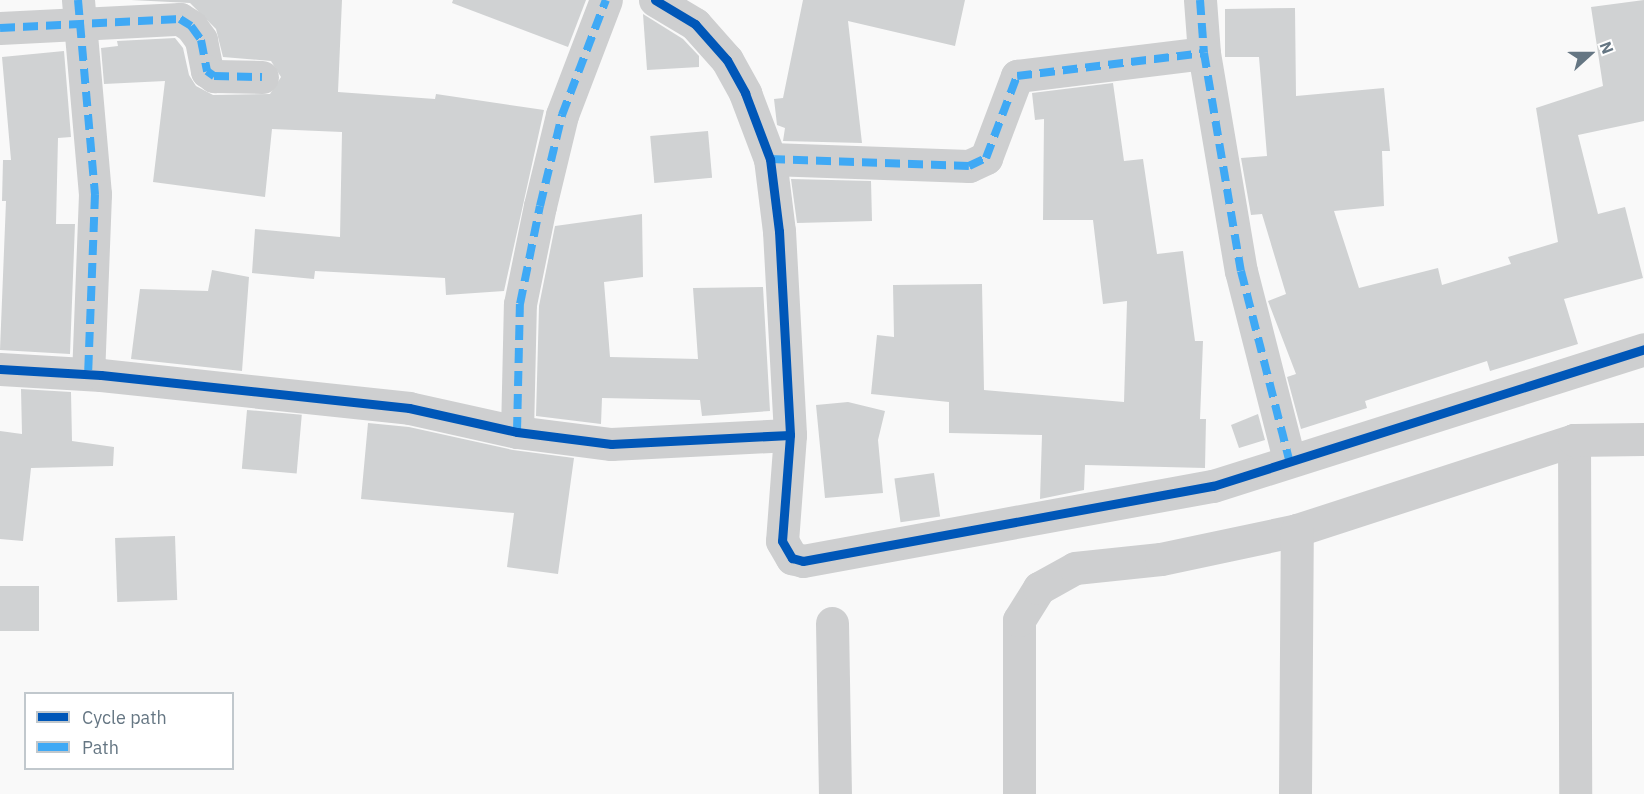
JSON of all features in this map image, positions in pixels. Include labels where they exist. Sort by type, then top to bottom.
[{"type":"street","points":[[517,432],[520,304],[540,206],[562,114],[606,0]]},
{"type":"street","points":[[655,0],[695,24],[726,60],[745,93],[770,159],[778,231],[790,435],[782,541],[785,552],[803,561],[1213,486],[1254,476],[1289,459],[1644,349]]},
{"type":"street","points":[[1200,0],[1204,52],[1241,271],[1289,459]]},
{"type":"street","points":[[78,11],[95,194],[88,374]]},
{"type":"street","points":[[0,28],[78,11],[180,19],[191,26],[201,40],[207,71],[214,76],[262,77]]},
{"type":"street","points":[[770,159],[969,166],[986,158],[1017,76],[1204,52]]},
{"type":"street","points":[[0,369],[88,374],[409,408],[517,432],[611,444],[790,435]]},
{"type":"street","points":[[1018,794],[1019,620],[1039,588],[1075,568],[1161,559],[1297,530],[1574,440],[1644,439]]},
{"type":"street","points":[[1574,440],[1575,794]]},
{"type":"street","points":[[1295,794],[1297,530]]},
{"type":"street","points":[[832,623],[835,794]]},
{"type":"building","points":[[131,0],[342,0],[338,92],[435,99],[436,94],[544,110],[504,291],[446,295],[445,278],[315,271],[314,279],[252,273],[255,229],[340,237],[342,132],[272,129],[265,197],[153,182],[165,81],[104,84],[101,48],[118,46],[117,41],[175,38],[183,48],[189,75],[196,86],[213,95],[270,94],[281,77],[271,61],[223,57],[216,29],[190,3]]},
{"type":"building","points":[[453,0],[586,0],[568,47],[452,3]]},
{"type":"building","points":[[803,0],[965,0],[955,46],[848,21],[862,143],[783,141],[785,128],[777,125],[774,99],[783,98]]},
{"type":"building","points":[[1644,0],[1644,121],[1578,135],[1598,214],[1625,207],[1643,278],[1564,299],[1578,344],[1490,371],[1487,361],[1365,401],[1367,408],[1301,429],[1287,377],[1296,374],[1268,301],[1286,294],[1262,214],[1251,215],[1241,158],[1267,156],[1259,57],[1225,57],[1225,9],[1295,8],[1296,96],[1384,88],[1390,151],[1382,151],[1384,206],[1334,211],[1359,288],[1438,268],[1442,285],[1511,264],[1508,257],[1558,242],[1536,108],[1603,86],[1591,7]]},
{"type":"building","points":[[643,14],[683,39],[699,56],[699,67],[647,70]]},
{"type":"building","points":[[64,51],[71,137],[58,138],[56,224],[75,224],[70,354],[0,350],[6,201],[2,201],[3,160],[11,160],[2,57]]},
{"type":"building","points":[[1113,83],[1124,161],[1143,159],[1157,254],[1183,251],[1195,341],[1203,341],[1200,419],[1206,419],[1205,468],[1085,465],[1084,490],[1040,499],[1042,435],[949,433],[949,402],[871,394],[877,335],[894,337],[893,285],[982,284],[984,390],[1124,402],[1127,301],[1103,304],[1093,220],[1043,220],[1044,119],[1035,120],[1032,93]]},
{"type":"building","points":[[708,131],[712,178],[654,183],[650,136]]},
{"type":"building","points":[[791,179],[871,181],[872,221],[797,223]]},
{"type":"building","points":[[642,214],[643,277],[604,282],[610,357],[698,359],[693,288],[763,287],[770,411],[702,416],[700,400],[602,398],[601,424],[536,416],[539,306],[555,226]]},
{"type":"building","points":[[212,270],[249,277],[242,371],[131,359],[140,289],[208,291]]},
{"type":"building","points":[[21,389],[71,392],[72,441],[114,447],[113,466],[31,468],[23,541],[0,539],[0,431],[22,434]]},
{"type":"building","points":[[848,402],[885,411],[878,440],[883,493],[825,498],[816,405]]},
{"type":"building","points":[[247,410],[302,415],[297,474],[242,469]]},
{"type":"building","points":[[1258,414],[1265,440],[1239,448],[1231,425]]},
{"type":"building","points":[[368,423],[409,427],[513,450],[574,458],[558,574],[507,567],[514,513],[361,499]]},
{"type":"building","points":[[934,473],[940,517],[901,522],[894,479]]},
{"type":"building","points":[[175,536],[177,600],[117,602],[115,538]]},
{"type":"building","points":[[0,586],[39,586],[39,631],[0,631]]},
{"type":"marked path","points":[[78,0],[95,194],[88,374]]},
{"type":"marked path","points":[[517,432],[520,304],[540,206],[562,115],[606,0]]},
{"type":"marked path","points":[[1200,0],[1204,53],[1241,271],[1289,459]]},
{"type":"marked path","points":[[0,28],[180,19],[191,26],[201,40],[207,71],[214,76],[262,77]]},
{"type":"marked path","points":[[770,159],[969,166],[986,158],[1017,76],[1204,53]]},
{"type":"cycle path","points":[[655,0],[695,24],[727,60],[745,93],[770,159],[779,231],[790,435],[782,541],[792,558],[803,561],[1213,486],[1644,349]]},
{"type":"cycle path","points":[[0,369],[101,375],[409,408],[517,432],[611,444],[790,435]]}]
